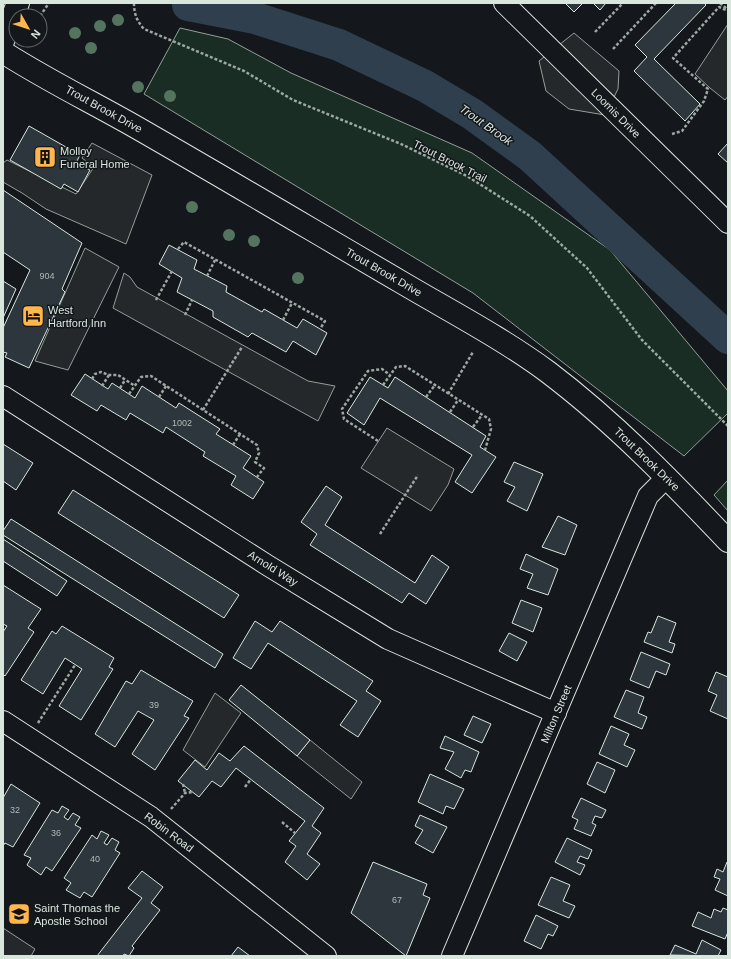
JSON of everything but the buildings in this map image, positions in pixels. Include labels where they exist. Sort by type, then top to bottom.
[{"type":"main road","points":[[3,41],[18,3]]},
{"type":"main road","name":"Trout Brook Drive","points":[[3,52],[25,66],[147,133],[511,347],[574,392],[636,447],[728,541]]},
{"type":"street","name":"Loomis Drive","points":[[504,3],[728,223]]},
{"type":"street","name":"Arnold Way","points":[[3,396],[388,639],[556,713]]},
{"type":"street","name":"Milton Street","points":[[452,956],[648,496],[667,477]]},
{"type":"street","name":"Robin Road","points":[[3,721],[151,817],[326,956]]},
{"type":"path","name":"Trout Brook Trail","points":[[134,3],[134,12],[137,21],[144,29],[244,71],[293,100],[401,144],[467,176],[530,216],[587,268],[642,340],[728,426]]},
{"type":"path","points":[[595,32],[623,3]]},
{"type":"path","points":[[613,49],[656,3]]},
{"type":"path","points":[[720,3],[728,11]]},
{"type":"path","points":[[672,134],[682,131],[704,101],[708,89],[673,58],[719,8],[728,11]]},
{"type":"path","points":[[178,249],[184,242],[324,321],[320,329]]},
{"type":"path","points":[[207,276],[215,260]]},
{"type":"path","points":[[156,300],[172,272]]},
{"type":"path","points":[[185,315],[192,300]]},
{"type":"path","points":[[283,320],[292,303]]},
{"type":"path","points":[[203,410],[242,347]]},
{"type":"path","points":[[448,394],[473,352]]},
{"type":"path","points":[[383,385],[396,367],[405,366],[489,419],[492,429],[485,450]]},
{"type":"path","points":[[378,441],[344,420],[342,409],[368,371],[382,369],[390,375]]},
{"type":"path","points":[[92,380],[95,374],[101,372],[109,375],[118,375],[134,386]]},
{"type":"path","points":[[102,386],[109,375]]},
{"type":"path","points":[[129,394],[141,377],[151,376],[257,445],[259,453],[255,462],[264,468],[257,477]]},
{"type":"path","points":[[120,388],[126,380]]},
{"type":"path","points":[[426,397],[435,385]]},
{"type":"path","points":[[159,397],[166,386]]},
{"type":"path","points":[[450,412],[458,400]]},
{"type":"path","points":[[473,427],[482,415]]},
{"type":"path","points":[[233,445],[240,434]]},
{"type":"path","points":[[380,534],[418,475]]},
{"type":"path","points":[[38,723],[75,665]]},
{"type":"path","points":[[245,787],[251,779]]},
{"type":"path","points":[[183,784],[185,793]]},
{"type":"path","points":[[171,809],[185,793],[193,792]]},
{"type":"path","points":[[282,822],[295,833]]},
{"type":"green space","points":[[180,28],[228,39],[291,73],[472,153],[610,250],[728,391],[728,413],[684,456],[473,293],[144,94]]},
{"type":"green space","points":[[728,480],[728,511],[714,495]]},
{"type":"shaded area","points":[[728,24],[728,96],[725,100],[695,74]]},
{"type":"shaded area","points":[[574,33],[619,71],[618,89],[605,115],[569,109],[546,91],[539,61]]},
{"type":"shaded area","points":[[92,143],[152,175],[126,244],[46,209],[3,182],[3,163],[7,160],[76,194],[94,167],[82,158]]},
{"type":"shaded area","points":[[85,248],[119,267],[68,370],[35,361]]},
{"type":"shaded area","points":[[124,273],[130,277],[137,287],[308,381],[335,386],[318,421],[113,308]]},
{"type":"shaded area","points":[[387,428],[454,469],[448,485],[431,511],[361,468]]},
{"type":"shaded area","points":[[215,693],[241,713],[205,767],[183,750]]},
{"type":"shaded area","points":[[310,740],[362,782],[351,799],[297,756]]},
{"type":"shaded area","points":[[3,928],[35,949],[31,956],[3,956]]},
{"type":"waterway","name":"Trout Brook","points":[[188,5],[255,18],[339,45],[425,86],[472,114],[530,156],[728,338]]},
{"type":"place","name":"Molloy Funeral Home","points":[[45,157]]},
{"type":"place","name":"West Hartford Inn","points":[[33,316]]},
{"type":"place","name":"Saint Thomas the Apostle School","points":[[19,914]]}]
